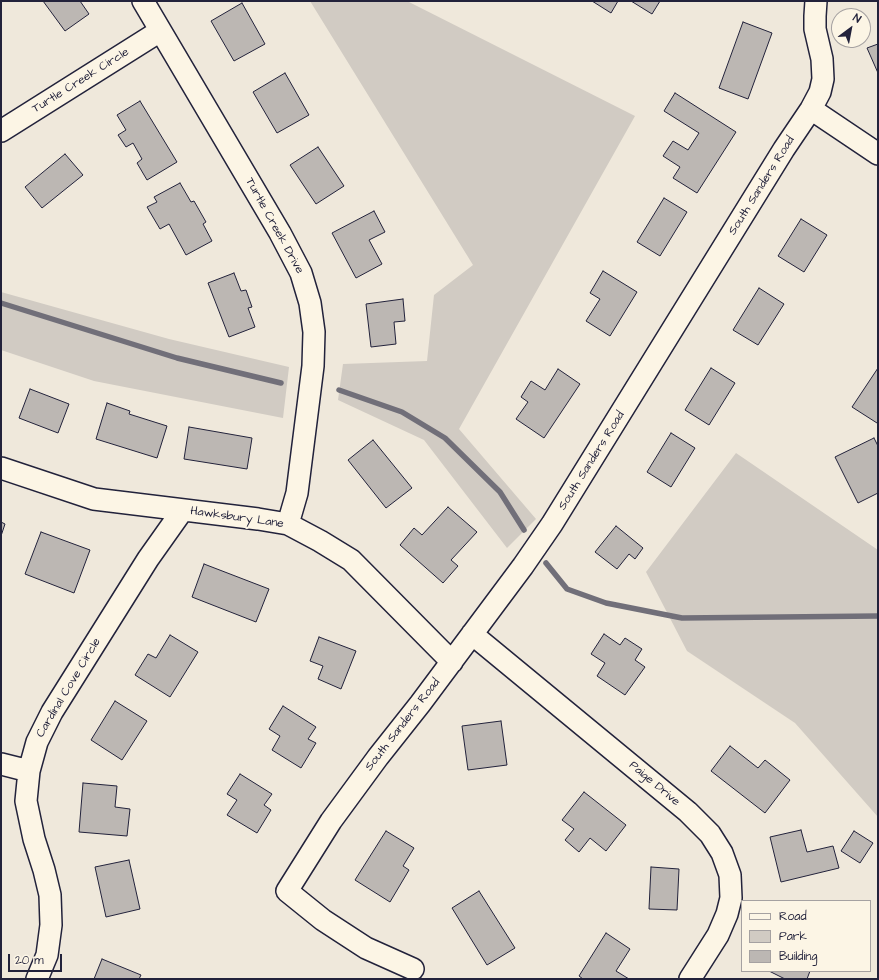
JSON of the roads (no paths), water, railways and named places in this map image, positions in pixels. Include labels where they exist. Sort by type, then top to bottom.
[{"type":"street","name":"Turtle Creek Drive","points":[[143,1],[280,233],[301,273],[310,303],[314,332],[313,366],[297,493],[288,524]]},
{"type":"street","name":"South Sanders Road","points":[[413,969],[366,948],[323,920],[288,891],[332,821],[373,763],[452,662],[552,524],[784,149],[811,110],[820,92],[823,79],[822,59],[815,29],[816,1]]},
{"type":"street","name":"Turtle Creek Circle","points":[[1,131],[160,31]]},
{"type":"street","points":[[811,110],[878,154]]},
{"type":"street","name":"Hawksbury Lane","points":[[1,468],[94,499],[288,524],[320,540],[351,560],[452,662]]},
{"type":"street","name":"Cardinal Cove Circle","points":[[37,979],[47,955],[51,925],[50,895],[34,839],[26,801],[29,771],[37,742],[52,712],[148,560],[182,510]]},
{"type":"street","name":"Paige Drive","points":[[472,634],[688,812],[710,834],[722,853],[730,875],[731,898],[727,914],[718,935],[690,979]]},
{"type":"street","points":[[1,764],[29,771]]},
{"type":"waterway","points":[[1,303],[177,358],[281,383]]},
{"type":"waterway","points":[[339,390],[402,412],[445,438],[500,492],[524,530]]},
{"type":"waterway","points":[[546,563],[567,589],[606,603],[682,618],[878,616]]}]
